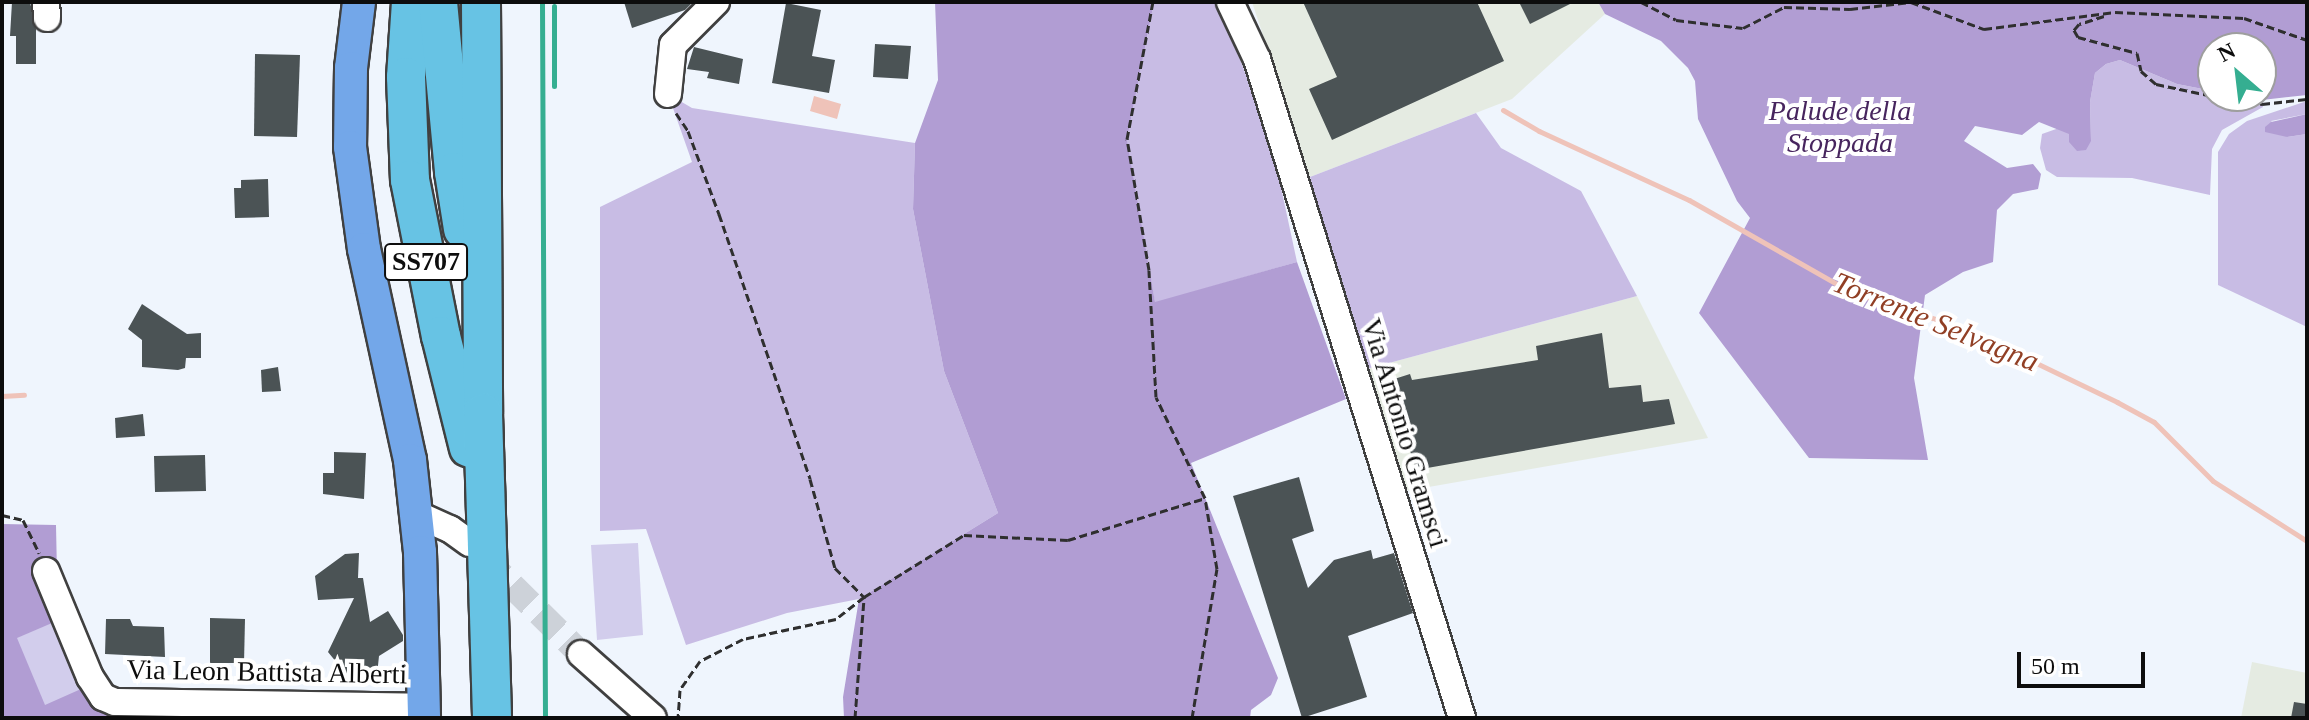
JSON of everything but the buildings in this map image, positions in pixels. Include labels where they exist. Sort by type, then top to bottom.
[{"type":"highway","name":"SS707","points":[[481,2],[477,529],[492,718]]},
{"type":"highway","name":"SS707","points":[[425,9],[406,77],[410,180],[441,336],[476,428]]},
{"type":"highway","points":[[425,9],[454,172],[450,182],[439,276],[476,428]]},
{"type":"main road","points":[[359,2],[351,68],[350,147],[364,249],[410,460],[416,514],[424,713]]},
{"type":"street","points":[[671,102],[673,45],[716,2]]},
{"type":"street","name":"Via Antonio Gramsci","points":[[1230,2],[1257,59],[1288,167],[1462,718]]},
{"type":"street","points":[[416,514],[450,529],[477,529]]},
{"type":"street","name":"Via Leon Battista Alberti","points":[[46,571],[90,677],[103,697],[115,702],[424,713]]},
{"type":"street","points":[[581,654],[653,718]]},
{"type":"path","points":[[1153,2],[1127,139],[1149,270],[1156,397],[1205,498],[1217,569],[1192,718]]},
{"type":"path","points":[[1641,2],[1676,20],[1743,28],[1784,7],[1850,9],[1911,2],[1984,29],[2115,12],[2244,18],[2307,40]]},
{"type":"path","points":[[2115,12],[2079,24],[2074,30],[2078,37],[2137,53],[2141,71],[2156,84],[2197,93]]},
{"type":"path","points":[[2277,102],[2307,99]]},
{"type":"path","points":[[671,102],[688,131],[719,214],[810,479],[835,568],[864,597],[855,718]]},
{"type":"path","points":[[678,718],[680,690],[700,661],[743,639],[836,619],[864,597],[964,535],[1068,540],[1205,498]]},
{"type":"path","points":[[2,515],[23,520],[46,571]]},
{"type":"shaded area","points":[[1154,2],[1214,2],[1233,41],[1271,141],[1297,262],[1155,303],[1127,139]]},
{"type":"shaded area","points":[[1252,2],[1598,2],[1605,14],[1512,99],[1310,177]]},
{"type":"shaded area","points":[[2120,60],[2177,84],[2197,88],[2197,112],[2254,112],[2222,130],[2212,149],[2210,195],[2132,178],[2057,177],[2046,170],[2040,148],[2042,134],[2059,128],[2091,141],[2090,102],[2095,73],[2106,64]]},
{"type":"shaded area","points":[[668,94],[692,108],[915,143],[913,209],[944,371],[998,513],[859,599],[787,613],[686,645],[646,529],[600,531],[600,207],[692,162]]},
{"type":"shaded area","points":[[814,96],[841,104],[837,119],[810,111]]},
{"type":"shaded area","points":[[2307,101],[2307,114],[2271,121],[2287,137],[2307,134],[2307,327],[2218,285],[2218,152],[2229,134],[2247,121]]},
{"type":"shaded area","points":[[1476,113],[1501,148],[1581,191],[1637,296],[1363,370],[1310,177]]},
{"type":"shaded area","points":[[1637,296],[1708,438],[1400,492],[1363,370]]},
{"type":"shaded area","points":[[638,543],[643,635],[597,640],[591,545]]},
{"type":"shaded area","points":[[52,623],[81,689],[45,705],[17,638]]},
{"type":"shaded area","points":[[2252,662],[2307,673],[2307,718],[2241,718]]},
{"type":"green space","points":[[935,2],[1154,2],[1127,139],[1155,302],[1297,262],[1346,399],[1191,463],[1278,678],[1271,695],[1251,710],[1250,718],[844,718],[843,697],[859,599],[998,513],[944,371],[913,209],[915,143],[938,80]]},
{"type":"green space","name":"Palude della Stoppada","points":[[1598,2],[2307,2],[2307,95],[2277,98],[2277,32],[2197,32],[2197,88],[2177,84],[2120,60],[2106,64],[2095,73],[2090,102],[2091,141],[2086,150],[2077,151],[2069,142],[2069,134],[2039,122],[2022,135],[1975,126],[1964,141],[2007,168],[2033,164],[2041,174],[2038,189],[2013,194],[1997,210],[1993,262],[1963,272],[1925,295],[1914,378],[1928,460],[1809,458],[1699,313],[1750,218],[1737,201],[1698,119],[1695,81],[1688,68],[1661,41],[1605,14]]},
{"type":"green space","points":[[2307,114],[2307,134],[2287,137],[2265,132],[2265,127],[2271,122]]},
{"type":"green space","points":[[2,524],[56,525],[58,623],[113,695],[237,718],[2,718]]},
{"type":"waterway","name":"Torrente Selvagna","points":[[1503,110],[1539,131],[1689,200],[1851,292],[1966,329],[2117,402],[2154,422],[2213,481],[2307,541]]},
{"type":"waterway","points":[[2,396],[24,395]]},
{"type":"tunnel","points":[[484,558],[581,654]]},
{"type":"railway","points":[[542,2],[545,718]]},
{"type":"railway","points":[[554,6],[554,86]]}]
